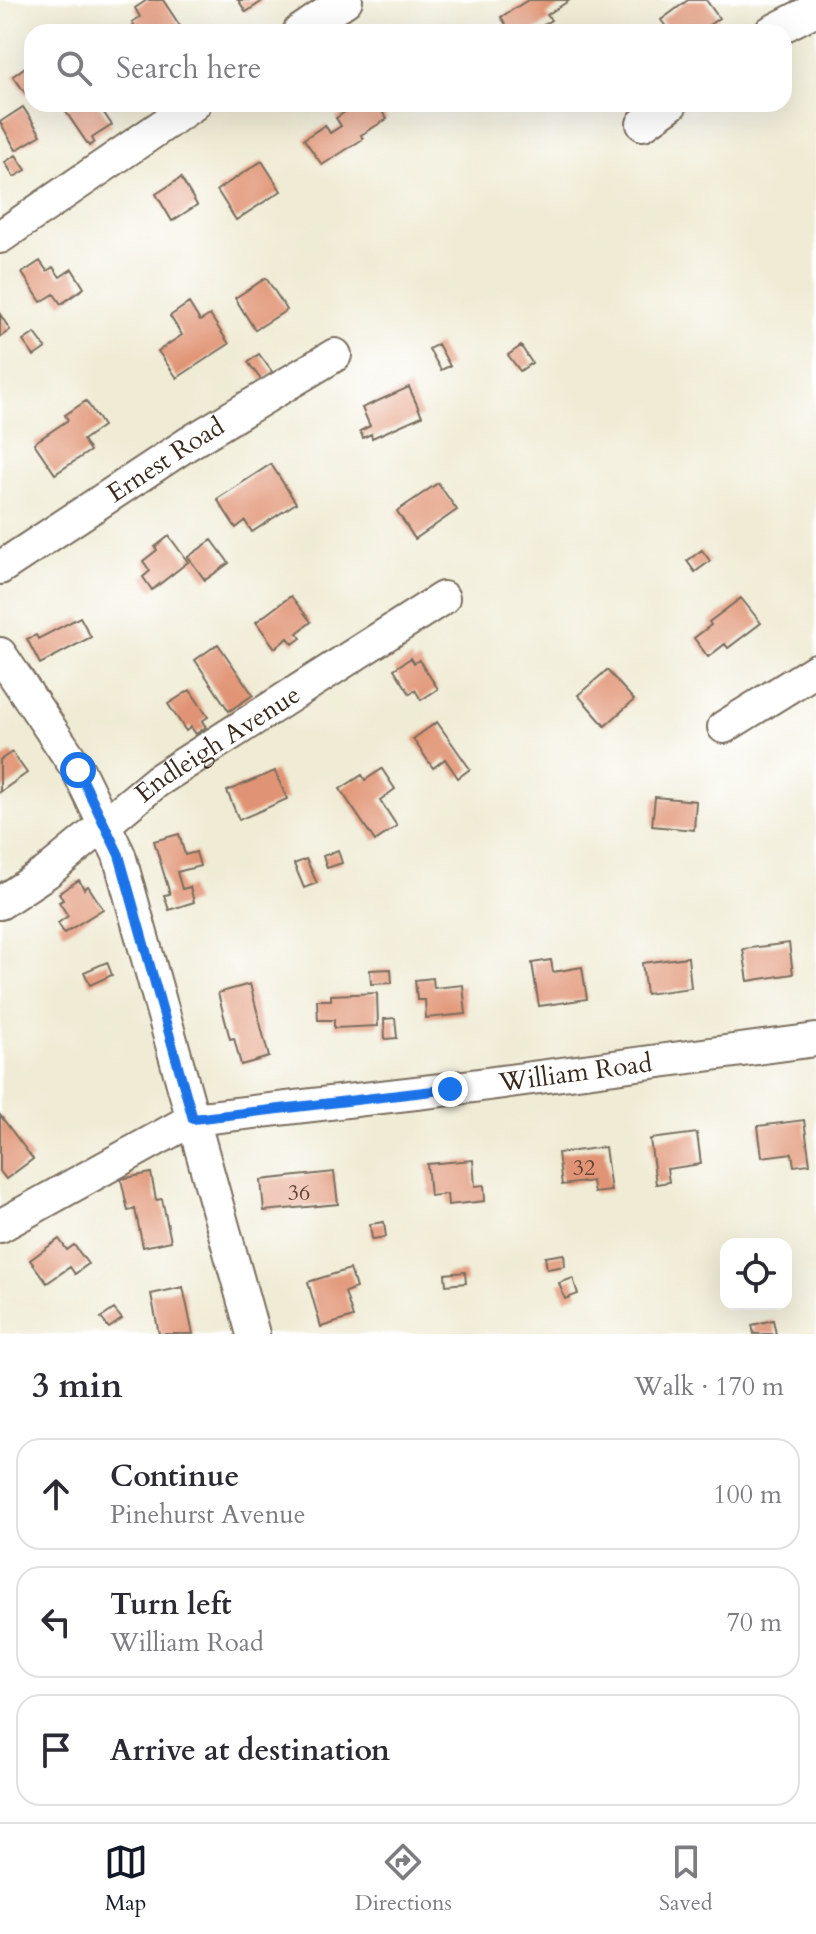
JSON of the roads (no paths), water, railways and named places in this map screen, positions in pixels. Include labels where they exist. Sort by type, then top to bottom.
[{"type":"street","points":[[311,24],[346,0]]},
{"type":"street","points":[[787,24],[816,9]]},
{"type":"street","points":[[0,237],[182,112]]},
{"type":"street","points":[[643,124],[660,112]]},
{"type":"street","name":"Ernest Road","points":[[0,568],[189,443],[335,355]]},
{"type":"street","name":"Endleigh Avenue","points":[[0,903],[47,872],[157,781],[443,598]]},
{"type":"street","points":[[0,654],[78,770],[119,855],[253,1334]]},
{"type":"street","points":[[724,727],[816,670]]},
{"type":"street","name":"William Road","points":[[193,1119],[450,1089],[816,1040]]},
{"type":"street","points":[[0,1226],[193,1119]]}]
